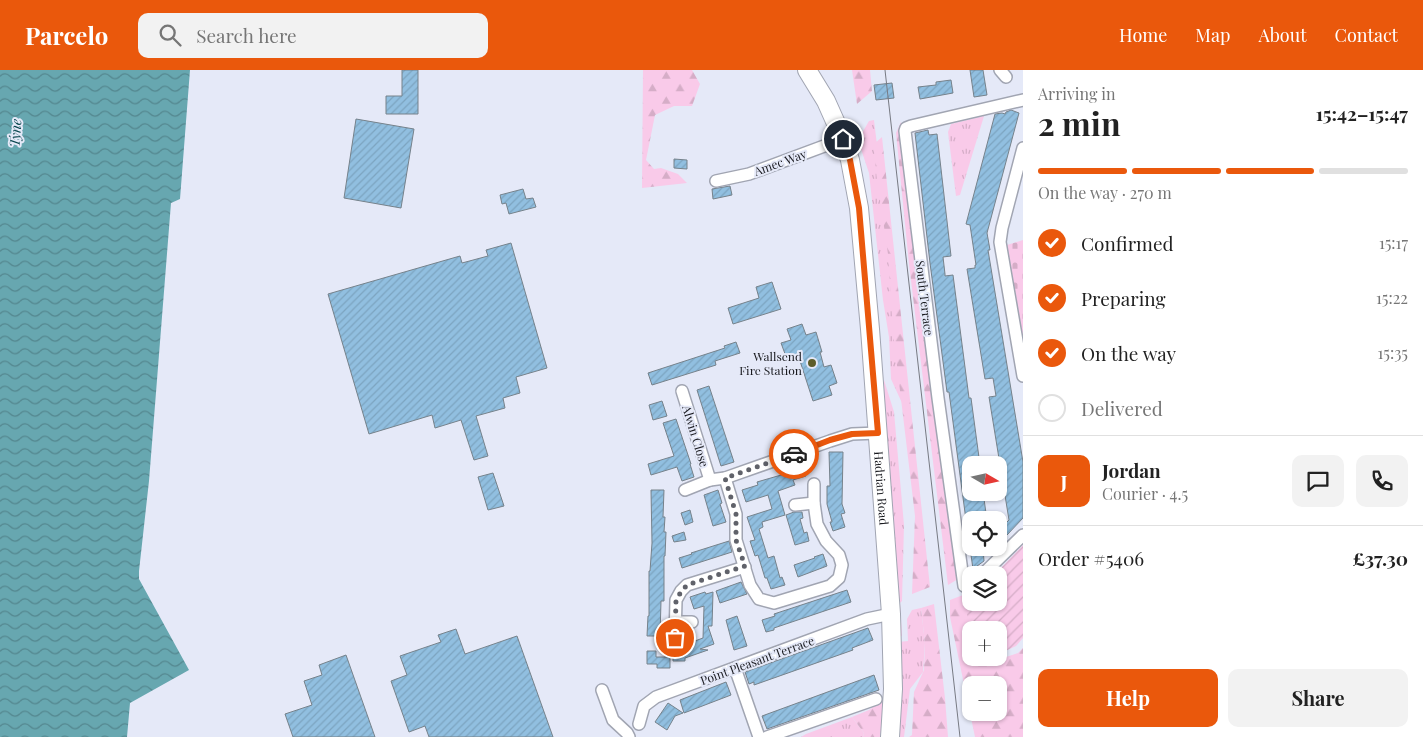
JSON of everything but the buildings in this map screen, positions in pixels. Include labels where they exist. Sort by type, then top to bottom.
[{"type":"main road","name":"Hadrian Road","points":[[807,70],[826,101],[843,139],[850,160],[859,208],[891,614],[893,689],[890,737]]},
{"type":"street","name":"South Terrace","points":[[965,566],[936,389],[905,131],[908,127],[919,124],[1023,100]]},
{"type":"street","name":"Amec Way","points":[[716,181],[749,174],[843,139]]},
{"type":"street","points":[[1023,148],[1000,242],[1023,376]]},
{"type":"street","name":"Alwin Close","points":[[682,391],[710,480]]},
{"type":"street","points":[[685,490],[710,480],[725,478],[830,440],[852,434],[878,433]]},
{"type":"street","points":[[725,478],[736,514],[736,540],[750,585],[759,599],[774,603],[830,586],[839,578],[842,565],[839,556],[826,541],[817,524],[814,484]]},
{"type":"street","points":[[794,505],[814,503]]},
{"type":"street","points":[[991,566],[1023,535]]},
{"type":"street","points":[[675,638],[676,600],[687,585],[745,566]]},
{"type":"street","name":"Point Pleasant Terrace","points":[[635,733],[644,706],[656,697],[868,619],[891,614]]},
{"type":"street","points":[[676,622],[692,622]]},
{"type":"street","points":[[736,668],[759,737]]},
{"type":"street","points":[[602,690],[613,720],[627,733],[635,733]]},
{"type":"street","points":[[767,737],[876,699]]},
{"type":"green space","points":[[643,70],[692,70],[700,84],[692,106],[674,106],[655,115],[646,160],[654,169],[661,168],[678,174],[687,183],[642,188]]},
{"type":"green space","points":[[852,70],[870,70],[872,91],[857,104]]},
{"type":"green space","points":[[984,116],[960,195],[956,196],[948,132],[951,124]]},
{"type":"green space","points":[[874,120],[899,329],[902,403],[891,379],[889,337],[869,173],[858,140],[869,121]]},
{"type":"green space","points":[[901,122],[908,208],[958,579],[948,585],[909,264],[896,133]]},
{"type":"green space","points":[[882,137],[930,587],[912,594],[915,516],[893,332],[888,254],[876,172],[874,144]]},
{"type":"green space","points":[[1023,240],[1023,337],[1007,245]]},
{"type":"green space","points":[[884,380],[894,412],[904,525],[902,601],[900,603],[902,636],[897,636],[881,417]]},
{"type":"green space","points":[[1023,545],[1023,638],[1016,646],[1007,650],[1007,621],[969,621],[966,611],[1007,611],[1007,566],[1003,566]]},
{"type":"green space","points":[[962,595],[962,611],[969,611],[973,621],[962,621],[962,666],[1007,666],[1007,657],[1018,653],[1023,648],[1023,737],[975,737],[972,721],[1007,721],[1007,676],[962,676],[950,617],[950,600]]},
{"type":"green space","points":[[934,604],[948,737],[909,737],[912,735],[914,692],[924,670],[925,643],[921,608]]},
{"type":"green space","points":[[921,608],[925,643],[923,672],[910,689],[904,737],[895,737],[898,642],[908,641],[907,619],[912,610]]},
{"type":"green space","points":[[887,697],[880,737],[863,737],[864,733],[852,717],[869,710]]},
{"type":"green space","points":[[852,717],[864,733],[863,737],[801,737],[806,734]]},
{"type":"water","name":"Tyne","points":[[0,70],[190,70],[180,199],[171,203],[149,481],[139,571],[139,579],[189,670],[130,703],[127,737],[0,737]]},
{"type":"tram line","points":[[885,70],[960,737]]},
{"type":"way so far","points":[[675,638],[676,600],[687,585],[745,566],[736,540],[736,514],[725,478],[794,454]]},
{"type":"place","name":"Wallsend Fire Station","points":[[812,363]]},
{"type":"route","points":[[794,454],[852,434],[878,433],[859,208],[855,180],[843,139]]}]
